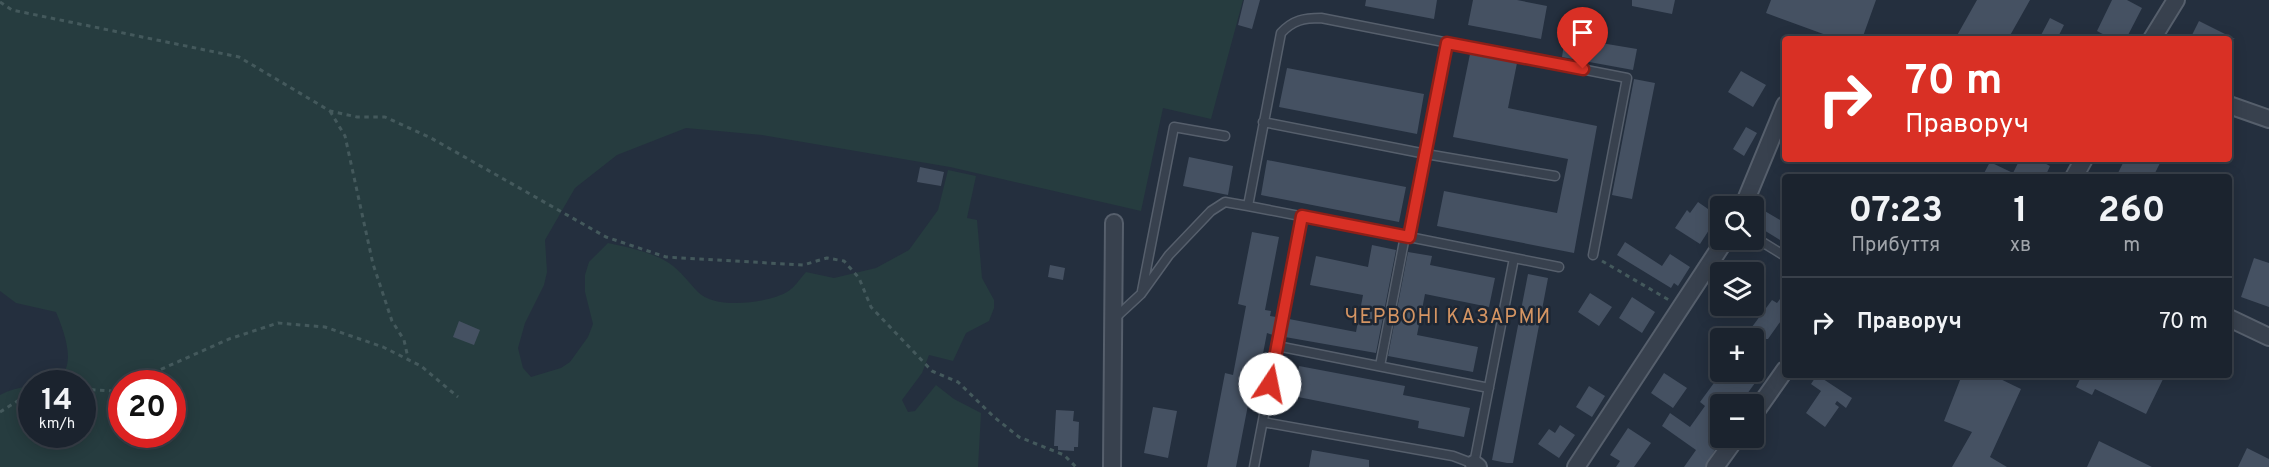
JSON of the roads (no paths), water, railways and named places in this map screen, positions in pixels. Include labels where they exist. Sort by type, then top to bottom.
[{"type":"street","points":[[2154,36],[2176,0]]},
{"type":"street","points":[[2232,106],[2269,119]]},
{"type":"street","points":[[1748,196],[1782,112]]},
{"type":"street","points":[[1112,467],[1114,223]]},
{"type":"street","points":[[1576,467],[1718,250]]},
{"type":"street","points":[[2232,319],[2269,337]]},
{"type":"street","points":[[1764,400],[1782,374]]},
{"type":"street","points":[[1715,467],[1729,448]]},
{"type":"lane","points":[[1248,206],[1281,33],[1293,21],[1322,18],[1627,78],[1593,255]]},
{"type":"lane","points":[[1380,366],[1426,154],[1447,43]]},
{"type":"lane","points":[[1263,122],[1426,154],[1555,176]]},
{"type":"lane","points":[[1141,294],[1174,127],[1225,136]]},
{"type":"lane","points":[[1114,320],[1141,294],[1169,255],[1210,211],[1225,202],[1559,267]]},
{"type":"lane","points":[[1254,467],[1302,216]]},
{"type":"lane","points":[[1764,243],[1782,254]]},
{"type":"lane","points":[[1263,422],[1453,456],[1476,466],[1514,258]]},
{"type":"lane","points":[[1277,346],[1489,387]]},
{"type":"district","name":"ЧЕРВОНІ КАЗАРМИ","points":[[1448,318]]}]
